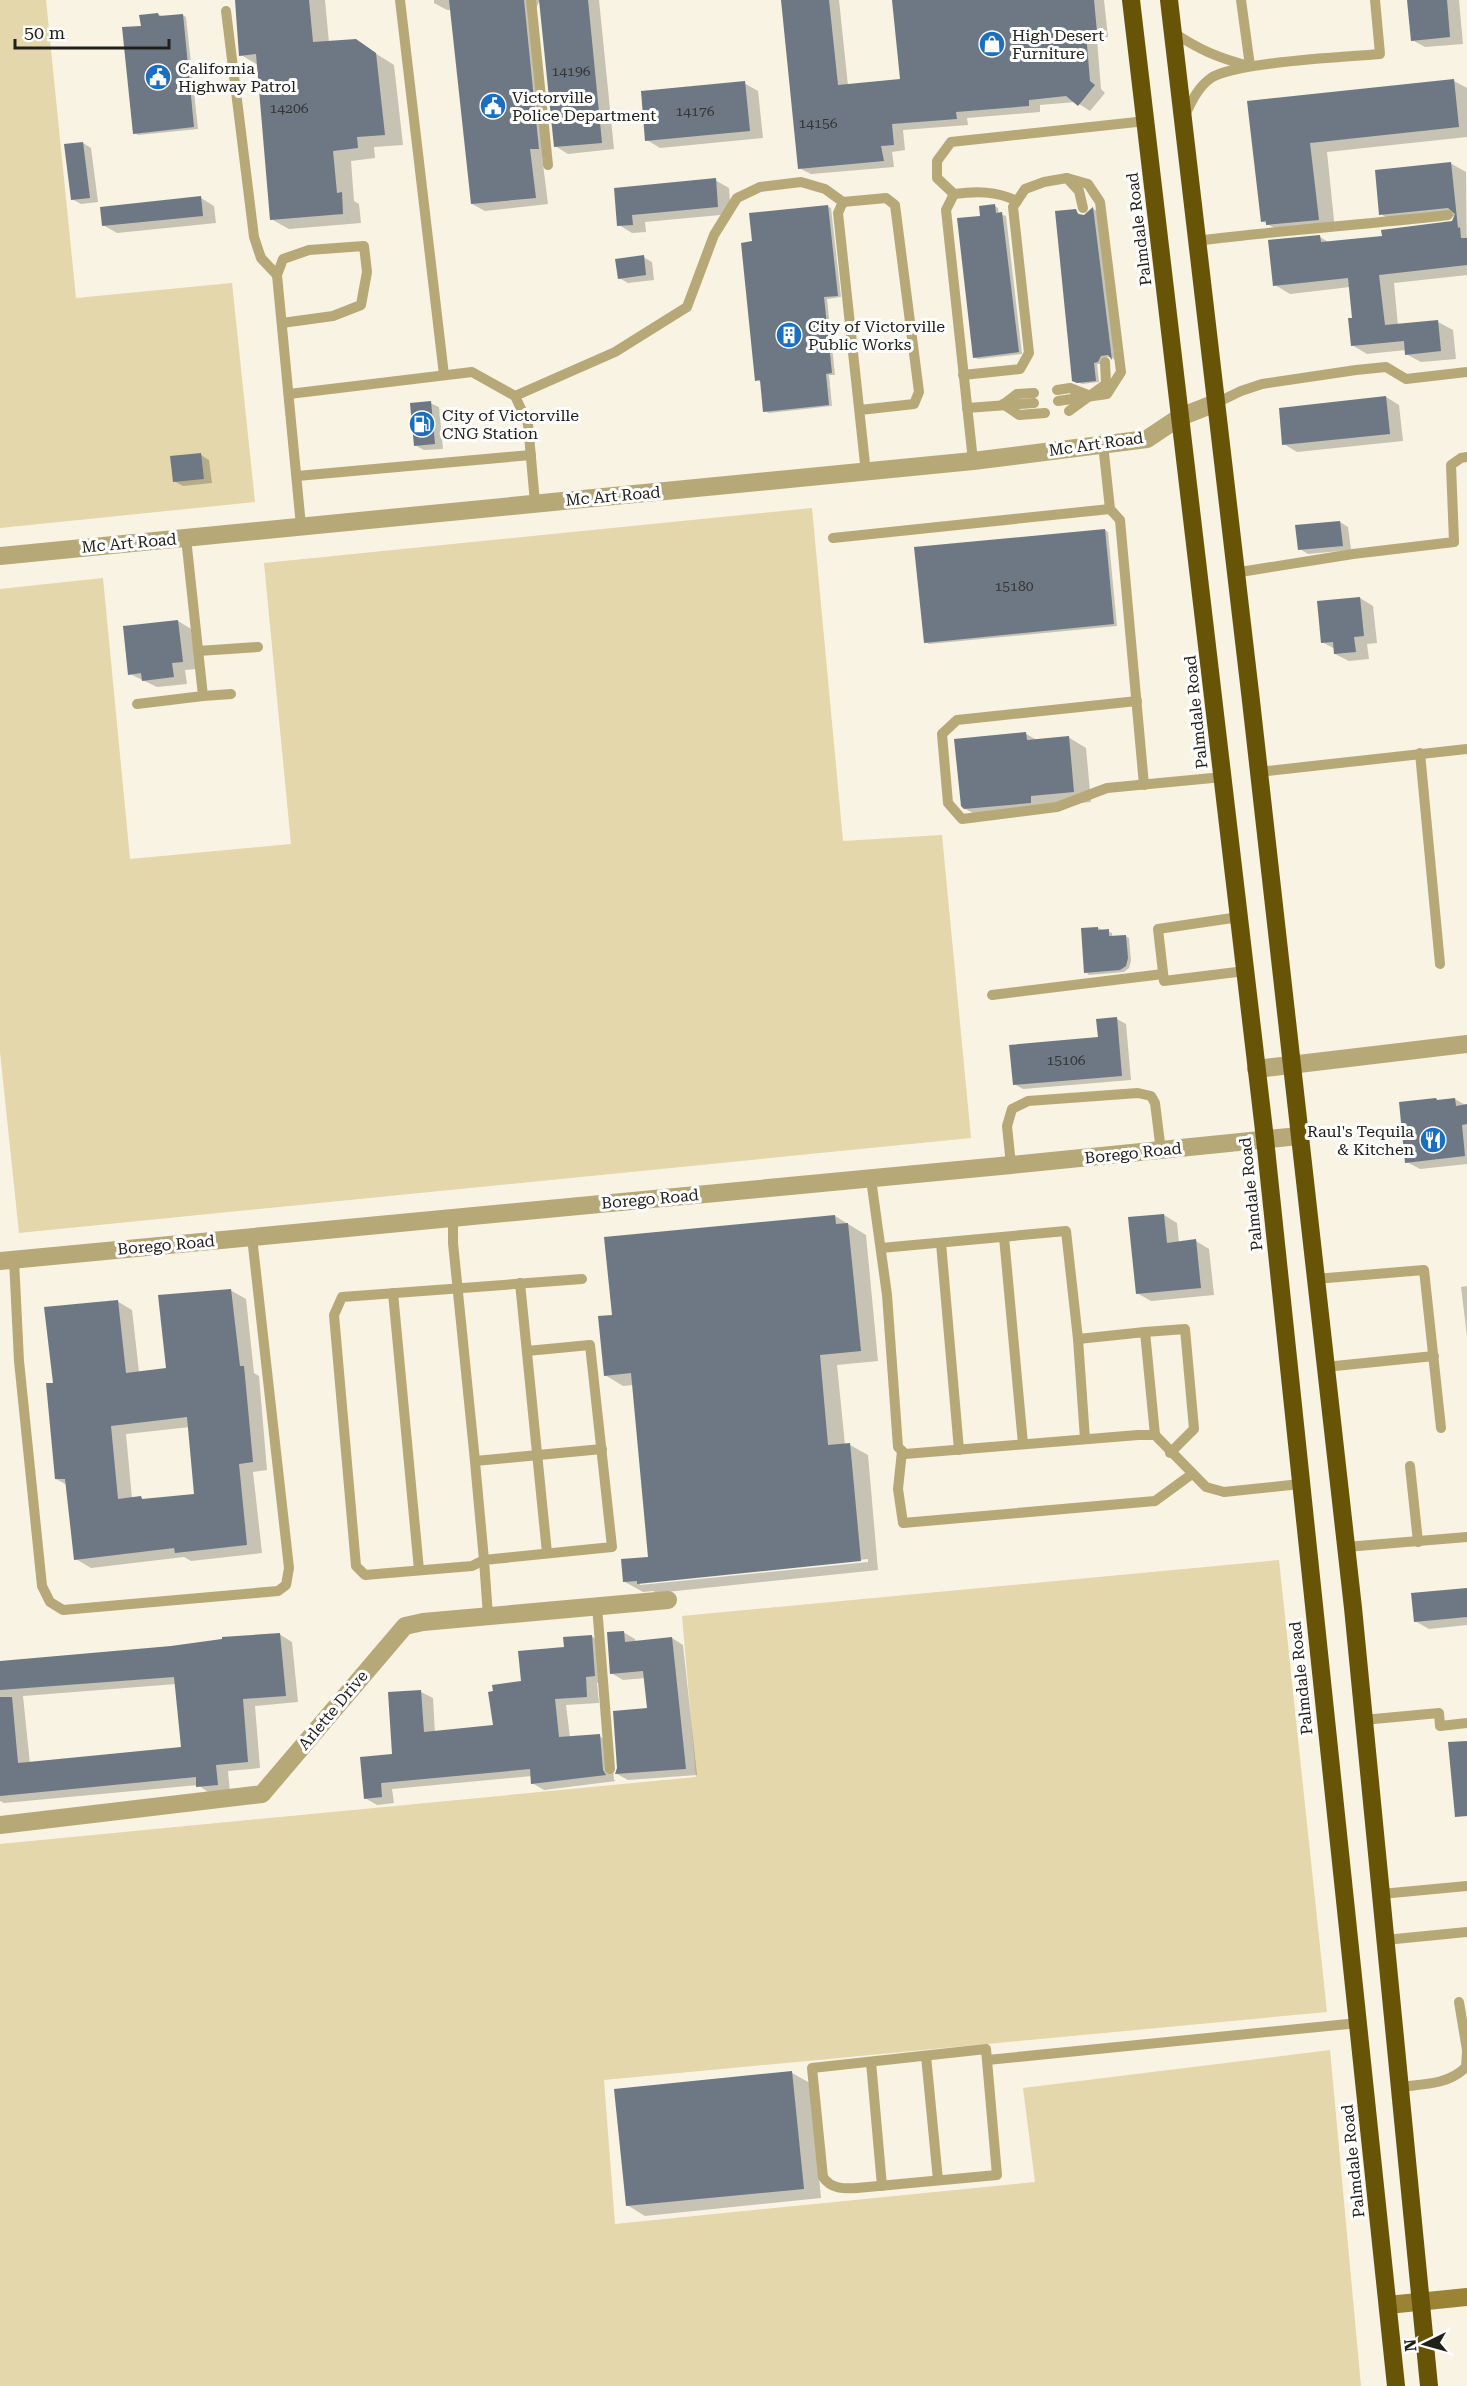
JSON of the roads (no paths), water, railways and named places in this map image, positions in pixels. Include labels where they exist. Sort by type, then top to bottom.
[{"type":"highway","name":"Palmdale Road","points":[[1131,0],[1265,1139],[1396,2386]]},
{"type":"highway","points":[[1169,0],[1346,1547],[1429,2386]]},
{"type":"street","name":"Mc Art Road","points":[[0,556],[973,461],[1147,439],[1180,417],[1216,403]]},
{"type":"street","points":[[1256,1069],[1467,1044]]},
{"type":"street","name":"Borego Road","points":[[7,1260],[872,1179],[1299,1136]]},
{"type":"street","name":"Arlette Drive","points":[[0,1825],[262,1794],[405,1626],[423,1622],[668,1600]]},
{"type":"street","points":[[1388,2305],[1467,2297]]},
{"type":"lane","points":[[400,0],[444,375]]},
{"type":"lane","points":[[531,0],[548,165]]},
{"type":"lane","points":[[1241,0],[1250,66]]},
{"type":"lane","points":[[1183,121],[1194,97],[1213,76],[1250,66],[1380,54],[1375,0]]},
{"type":"lane","points":[[226,11],[254,237],[261,258],[277,275]]},
{"type":"lane","points":[[1173,32],[1216,58],[1250,66]]},
{"type":"lane","points":[[954,194],[937,178],[937,161],[951,142],[1146,121]]},
{"type":"lane","points":[[963,375],[1020,369],[1029,354],[1013,207],[1025,189],[1044,182],[1067,178],[1088,184],[1100,202],[1121,372],[1107,394],[1091,396],[1070,388],[1057,395]]},
{"type":"lane","points":[[1067,178],[1079,191],[1083,208]]},
{"type":"lane","points":[[515,396],[615,352],[687,307],[714,235],[737,198],[760,187],[801,182],[825,189],[843,202],[886,198],[895,205],[919,392],[914,404],[861,410]]},
{"type":"lane","points":[[954,194],[976,191],[1001,193],[1017,201]]},
{"type":"lane","points":[[954,194],[946,210],[973,461]]},
{"type":"lane","points":[[843,202],[838,213],[866,473]]},
{"type":"lane","points":[[1197,241],[1272,231],[1367,225],[1448,215]]},
{"type":"lane","points":[[282,323],[333,316],[361,305],[367,272],[364,246],[309,250],[283,259],[277,275],[301,526]]},
{"type":"lane","points":[[1069,411],[1106,384],[1105,362]]},
{"type":"lane","points":[[1216,403],[1262,384],[1356,370],[1386,367],[1406,379],[1467,372]]},
{"type":"lane","points":[[289,394],[472,372],[515,396],[528,424],[535,503]]},
{"type":"lane","points":[[967,408],[1034,398]]},
{"type":"lane","points":[[1003,404],[1019,415],[1045,413]]},
{"type":"lane","points":[[1103,444],[1110,509],[1120,520],[1144,785]]},
{"type":"lane","points":[[297,476],[531,455]]},
{"type":"lane","points":[[1234,573],[1353,554],[1454,542],[1451,465],[1467,457]]},
{"type":"lane","points":[[833,538],[1110,509]]},
{"type":"lane","points":[[186,538],[203,696]]},
{"type":"lane","points":[[198,651],[258,647]]},
{"type":"lane","points":[[136,704],[231,694]]},
{"type":"lane","points":[[1137,701],[957,720],[942,734],[948,803],[962,819],[1057,807],[1107,788],[1222,777]]},
{"type":"lane","points":[[1258,772],[1467,749]]},
{"type":"lane","points":[[1420,753],[1440,964]]},
{"type":"lane","points":[[1163,977],[1158,929],[1239,917]]},
{"type":"lane","points":[[992,995],[1245,971]]},
{"type":"lane","points":[[1011,1165],[1007,1126],[1012,1109],[1028,1101],[1138,1093],[1151,1096],[1155,1103],[1161,1151]]},
{"type":"lane","points":[[872,1179],[886,1295],[898,1447],[905,1454],[1085,1439],[1155,1436]]},
{"type":"lane","points":[[453,1218],[453,1243],[488,1616]]},
{"type":"lane","points":[[881,1248],[1066,1231],[1078,1339],[1085,1439]]},
{"type":"lane","points":[[7,1260],[42,1586],[50,1602],[63,1610],[278,1591],[286,1585],[289,1568],[252,1237]]},
{"type":"lane","points":[[1004,1237],[1023,1444]]},
{"type":"lane","points":[[940,1243],[959,1450]]},
{"type":"lane","points":[[1315,1279],[1424,1270],[1441,1428]]},
{"type":"lane","points":[[527,1351],[590,1345],[612,1547],[484,1560],[472,1566],[365,1575],[356,1566],[334,1315],[342,1296],[582,1280]]},
{"type":"lane","points":[[520,1283],[547,1553]]},
{"type":"lane","points":[[393,1293],[419,1570]]},
{"type":"lane","points":[[1078,1339],[1185,1329],[1194,1429],[1170,1453]]},
{"type":"lane","points":[[1145,1332],[1155,1436],[1170,1453],[1206,1487],[1224,1492],[1300,1484]]},
{"type":"lane","points":[[1325,1367],[1434,1356]]},
{"type":"lane","points":[[475,1461],[602,1449]]},
{"type":"lane","points":[[902,1451],[898,1489],[903,1523],[1155,1501],[1192,1474]]},
{"type":"lane","points":[[1410,1466],[1418,1542]]},
{"type":"lane","points":[[1346,1547],[1467,1537]]},
{"type":"lane","points":[[597,1606],[610,1769]]},
{"type":"lane","points":[[1363,1720],[1439,1713],[1440,1726],[1467,1723]]},
{"type":"lane","points":[[1381,1894],[1467,1886]]},
{"type":"lane","points":[[1385,1940],[1467,1932]]},
{"type":"lane","points":[[1399,2087],[1434,2083],[1455,2077],[1465,2070],[1467,2051],[1459,2002]]},
{"type":"lane","points":[[987,2061],[1358,2023]]},
{"type":"lane","points":[[986,2049],[987,2061],[997,2175],[882,2186],[838,2188],[828,2185],[823,2177],[812,2068],[986,2049]]},
{"type":"lane","points":[[926,2056],[938,2180]]},
{"type":"lane","points":[[871,2062],[882,2186]]},
{"type":"place","name":"High Desert Furniture","points":[[992,44]]},
{"type":"place","name":"California Highway Patrol","points":[[158,77]]},
{"type":"place","name":"Victorville Police Department","points":[[493,106]]},
{"type":"place","name":"City of Victorville Public Works","points":[[789,335]]},
{"type":"place","name":"City of Victorville CNG Station","points":[[422,424]]},
{"type":"place","name":"Raul's Tequila & Kitchen","points":[[1433,1140]]}]
